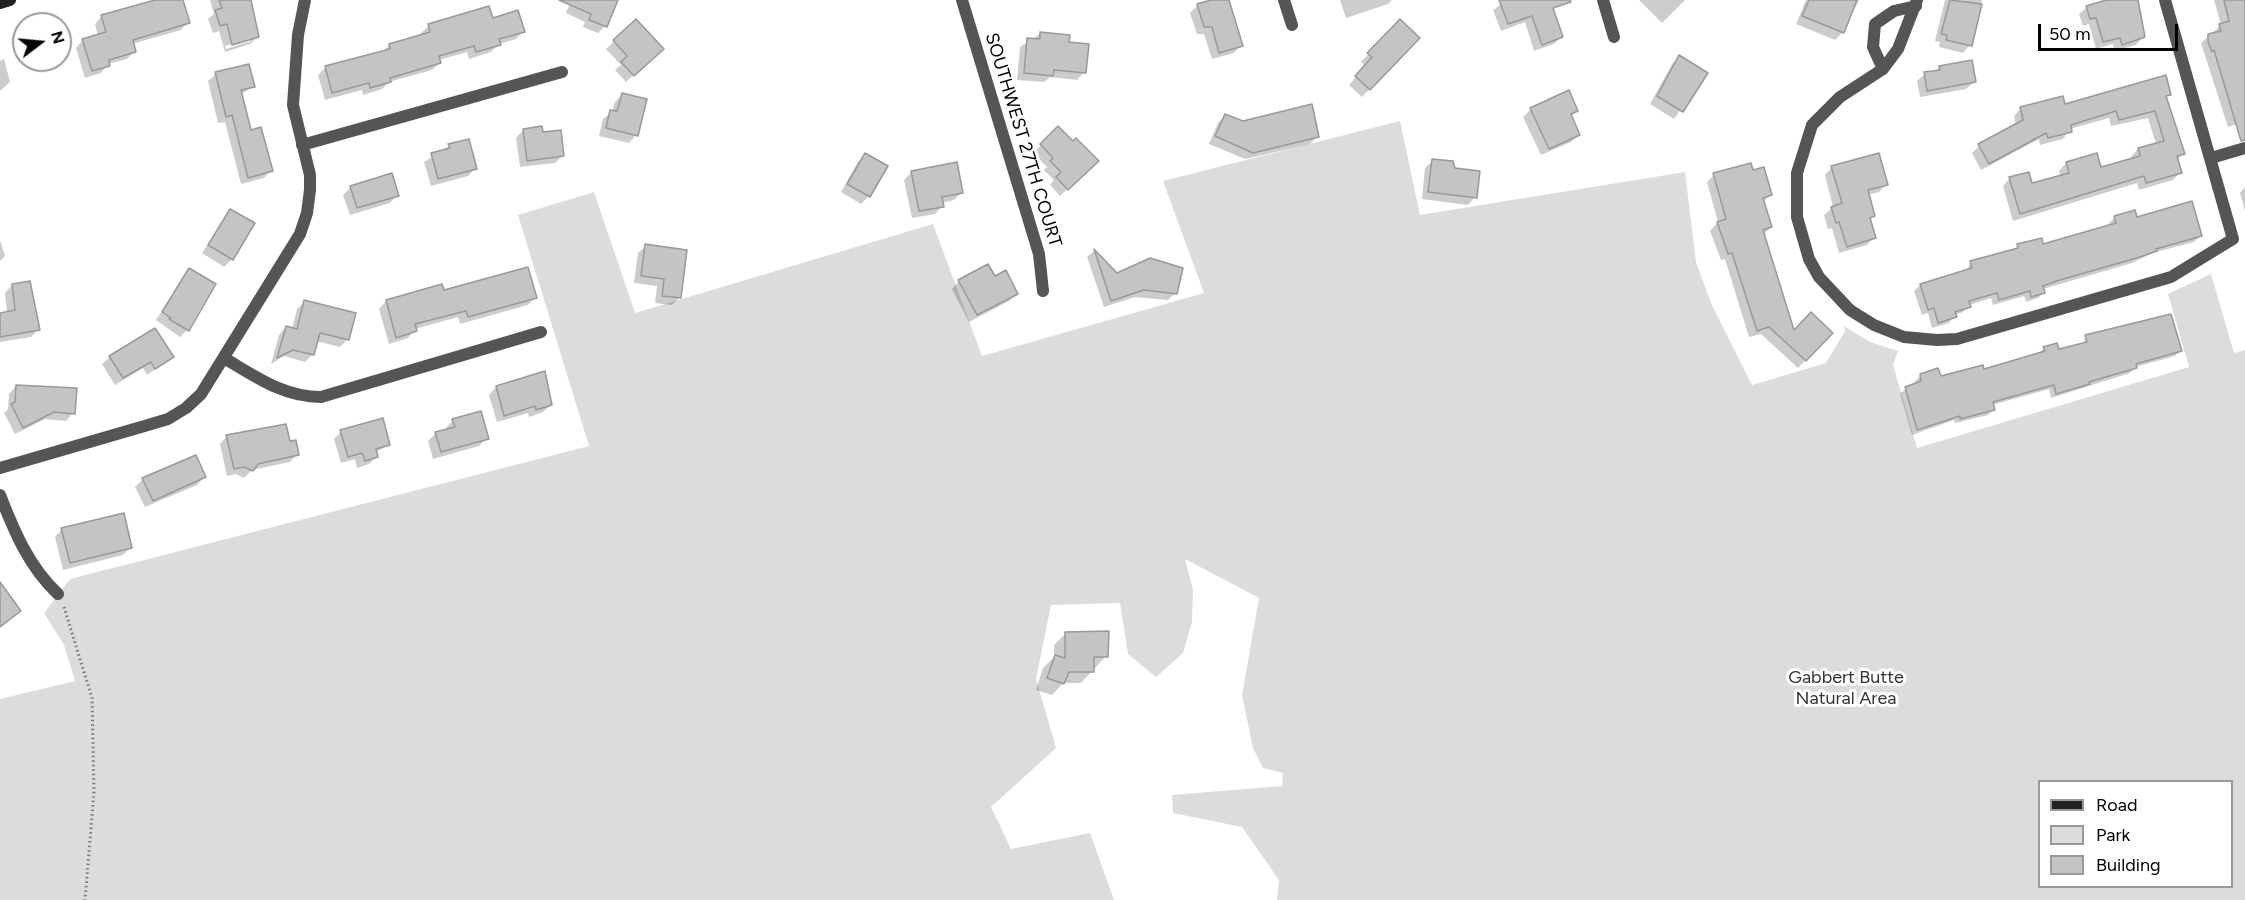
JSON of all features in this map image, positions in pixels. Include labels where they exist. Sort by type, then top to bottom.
[{"type":"main road","points":[[0,3],[10,0]]},
{"type":"street","points":[[0,468],[168,419],[201,394],[300,234],[307,213],[310,175],[293,105],[298,35],[305,0]]},
{"type":"street","name":"SOUTHWEST 27TH COURT","points":[[962,0],[1039,254],[1043,291]]},
{"type":"street","points":[[1284,0],[1292,25]]},
{"type":"street","points":[[1603,0],[1614,37]]},
{"type":"street","points":[[1916,3],[1898,50],[1883,69],[1857,89],[1839,98],[1812,125],[1797,173],[1796,197],[1801,237],[1819,277],[1850,310],[1874,326],[1904,337],[1937,340],[1985,333],[2171,277],[2233,239],[2165,0]]},
{"type":"street","points":[[1883,69],[1873,47],[1875,24],[1894,11],[1916,3]]},
{"type":"street","points":[[302,145],[562,72]]},
{"type":"street","points":[[2211,158],[2245,148]]},
{"type":"street","points":[[224,358],[277,389],[302,397],[321,397],[541,332]]},
{"type":"street","points":[[0,495],[28,558],[42,579],[58,594]]},
{"type":"path","points":[[58,594],[71,625],[92,698],[94,792],[85,900]]},
{"type":"green space","name":"Gabbert Butte Natural Area","points":[[1400,121],[1420,215],[1685,172],[1696,262],[1711,303],[1752,385],[1826,363],[1845,331],[1844,326],[1870,342],[1898,351],[1893,365],[1917,448],[2189,367],[2168,294],[2211,274],[2234,353],[2245,350],[2245,900],[1277,900],[1279,880],[1242,827],[1173,813],[1172,795],[1282,786],[1283,773],[1263,768],[1253,748],[1242,695],[1259,598],[1185,559],[1193,590],[1192,622],[1183,653],[1156,677],[1128,654],[1120,603],[1051,605],[1036,679],[1056,748],[991,807],[1011,849],[1090,833],[1114,900],[0,900],[0,699],[75,681],[64,645],[44,613],[70,579],[589,446],[518,215],[594,192],[635,313],[933,224],[982,356],[1204,293],[1163,181]]},
{"type":"building","points":[[155,0],[183,0],[190,23],[133,40],[136,52],[109,60],[110,66],[92,71],[82,39],[106,32],[101,15]]},
{"type":"building","points":[[219,0],[251,0],[259,37],[232,45],[227,24],[220,26],[215,10],[222,8]]},
{"type":"building","points":[[559,0],[618,0],[607,27],[589,20],[591,14]]},
{"type":"building","points":[[1211,0],[1229,0],[1243,46],[1219,53],[1212,27],[1204,27],[1197,4]]},
{"type":"building","points":[[1499,0],[1570,0],[1571,2],[1553,8],[1563,37],[1542,45],[1532,16],[1508,24]]},
{"type":"building","points":[[1809,0],[1857,0],[1844,33],[1802,16]]},
{"type":"building","points":[[1950,0],[1982,4],[1972,46],[1946,40],[1947,35],[1941,34]]},
{"type":"building","points":[[2106,0],[2138,0],[2145,37],[2122,45],[2120,38],[2103,42],[2096,18],[2090,19],[2086,6]]},
{"type":"building","points":[[2224,0],[2245,0],[2245,140],[2241,141],[2214,50],[2212,52],[2208,42],[2208,34],[2221,31],[2219,24],[2229,21]]},
{"type":"building","points":[[489,6],[493,18],[518,10],[525,32],[499,39],[501,45],[476,52],[474,46],[439,56],[441,63],[390,78],[391,82],[370,88],[369,83],[332,93],[325,66],[390,49],[389,44],[430,32],[428,24]]},
{"type":"building","points":[[636,19],[664,49],[634,76],[621,62],[627,56],[613,40]]},
{"type":"building","points":[[1400,19],[1420,38],[1370,90],[1355,76],[1372,57],[1367,53]]},
{"type":"building","points":[[1040,32],[1070,35],[1069,42],[1089,44],[1086,73],[1054,70],[1053,76],[1024,73],[1027,38],[1040,39]]},
{"type":"building","points":[[1679,55],[1708,73],[1683,112],[1657,96]]},
{"type":"building","points":[[1972,60],[1976,82],[1927,91],[1924,72],[1940,70],[1939,66]]},
{"type":"building","points":[[249,64],[255,87],[241,90],[251,130],[261,127],[273,171],[248,178],[232,115],[226,117],[215,72]]},
{"type":"building","points":[[2166,75],[2171,95],[2166,96],[2185,154],[2177,156],[2182,173],[2146,183],[2144,176],[2020,214],[2009,177],[2029,172],[2032,183],[2069,173],[2066,162],[2097,153],[2101,167],[2140,156],[2138,148],[2164,141],[2155,111],[2119,120],[2116,111],[2071,125],[2072,132],[2048,138],[2046,133],[1989,164],[1978,144],[2023,120],[2020,107],[2063,96],[2065,104]]},
{"type":"building","points":[[1569,90],[1578,111],[1571,114],[1580,135],[1549,149],[1530,108]]},
{"type":"building","points":[[622,93],[647,99],[638,136],[606,128],[610,110],[617,111]]},
{"type":"building","points":[[1312,104],[1319,137],[1253,153],[1215,136],[1225,114],[1243,121]]},
{"type":"building","points":[[542,126],[543,132],[561,130],[564,156],[527,161],[523,129]]},
{"type":"building","points":[[1058,126],[1073,141],[1076,138],[1099,161],[1068,190],[1056,177],[1061,172],[1050,161],[1053,158],[1040,144]]},
{"type":"building","points":[[469,139],[477,169],[438,179],[431,153],[450,148],[448,144]]},
{"type":"building","points":[[865,153],[888,166],[870,197],[847,184]]},
{"type":"building","points":[[1879,153],[1888,185],[1868,190],[1875,216],[1870,218],[1876,238],[1847,247],[1839,222],[1836,223],[1831,207],[1842,203],[1831,166]]},
{"type":"building","points":[[1432,159],[1453,161],[1455,168],[1480,171],[1477,198],[1428,192]]},
{"type":"building","points":[[957,162],[963,193],[942,197],[944,207],[919,211],[911,171]]},
{"type":"building","points":[[1751,163],[1753,170],[1764,167],[1772,195],[1763,198],[1772,227],[1763,230],[1794,330],[1811,312],[1833,333],[1806,361],[1769,327],[1757,331],[1732,253],[1728,254],[1717,222],[1726,219],[1713,173]]},
{"type":"building","points":[[392,173],[399,196],[357,208],[350,186]]},
{"type":"building","points":[[2192,201],[2202,236],[2043,286],[2045,293],[2031,297],[2030,291],[1999,300],[1997,293],[1969,301],[1971,307],[1955,312],[1957,317],[1938,323],[1934,308],[1928,310],[1920,284],[1972,268],[1970,261],[2018,248],[2017,244],[2042,238],[2043,244],[2116,223],[2114,216],[2135,210],[2137,217]]},
{"type":"building","points":[[230,209],[255,223],[233,260],[208,245]]},
{"type":"building","points":[[645,244],[687,250],[681,298],[662,296],[664,279],[641,276]]},
{"type":"building","points":[[1094,249],[1117,273],[1150,258],[1183,268],[1177,294],[1144,290],[1111,301]]},
{"type":"building","points":[[988,264],[995,276],[1006,270],[1018,294],[977,315],[958,280]]},
{"type":"building","points":[[528,267],[537,298],[468,317],[466,311],[415,324],[417,331],[396,338],[386,300],[442,284],[444,290]]},
{"type":"building","points":[[189,268],[216,284],[189,331],[162,312]]},
{"type":"building","points":[[30,281],[40,330],[0,337],[0,313],[15,310],[12,284]]},
{"type":"building","points":[[304,300],[356,313],[349,340],[320,333],[314,355],[293,350],[277,358],[286,326],[297,329]]},
{"type":"building","points":[[2171,314],[2182,351],[2136,364],[2137,368],[2089,382],[2090,384],[2056,394],[2054,385],[1993,402],[1995,410],[1960,419],[1960,416],[1917,430],[1905,387],[1921,381],[1920,374],[1938,368],[1941,376],[1983,365],[1984,369],[2045,351],[2043,347],[2057,343],[2059,349],[2087,342],[2085,335]]},
{"type":"building","points":[[155,328],[174,357],[155,369],[151,362],[123,378],[109,356]]},
{"type":"building","points":[[545,371],[552,405],[536,410],[535,406],[504,416],[496,386]]},
{"type":"building","points":[[16,385],[77,388],[75,414],[54,412],[23,428],[11,404],[15,402]]},
{"type":"building","points":[[481,411],[489,439],[441,452],[435,432],[455,427],[452,419]]},
{"type":"building","points":[[383,418],[390,445],[376,449],[378,457],[365,461],[362,453],[348,457],[340,430]]},
{"type":"building","points":[[286,424],[290,441],[296,440],[299,455],[258,464],[253,471],[244,467],[234,469],[226,435]]},
{"type":"building","points":[[196,455],[206,477],[153,501],[142,478]]},
{"type":"building","points":[[124,513],[132,548],[70,563],[61,528]]},
{"type":"building","points":[[0,582],[21,611],[0,627]]},
{"type":"building","points":[[1109,631],[1108,657],[1094,657],[1094,672],[1069,672],[1064,684],[1047,678],[1055,655],[1065,658],[1065,632]]}]
